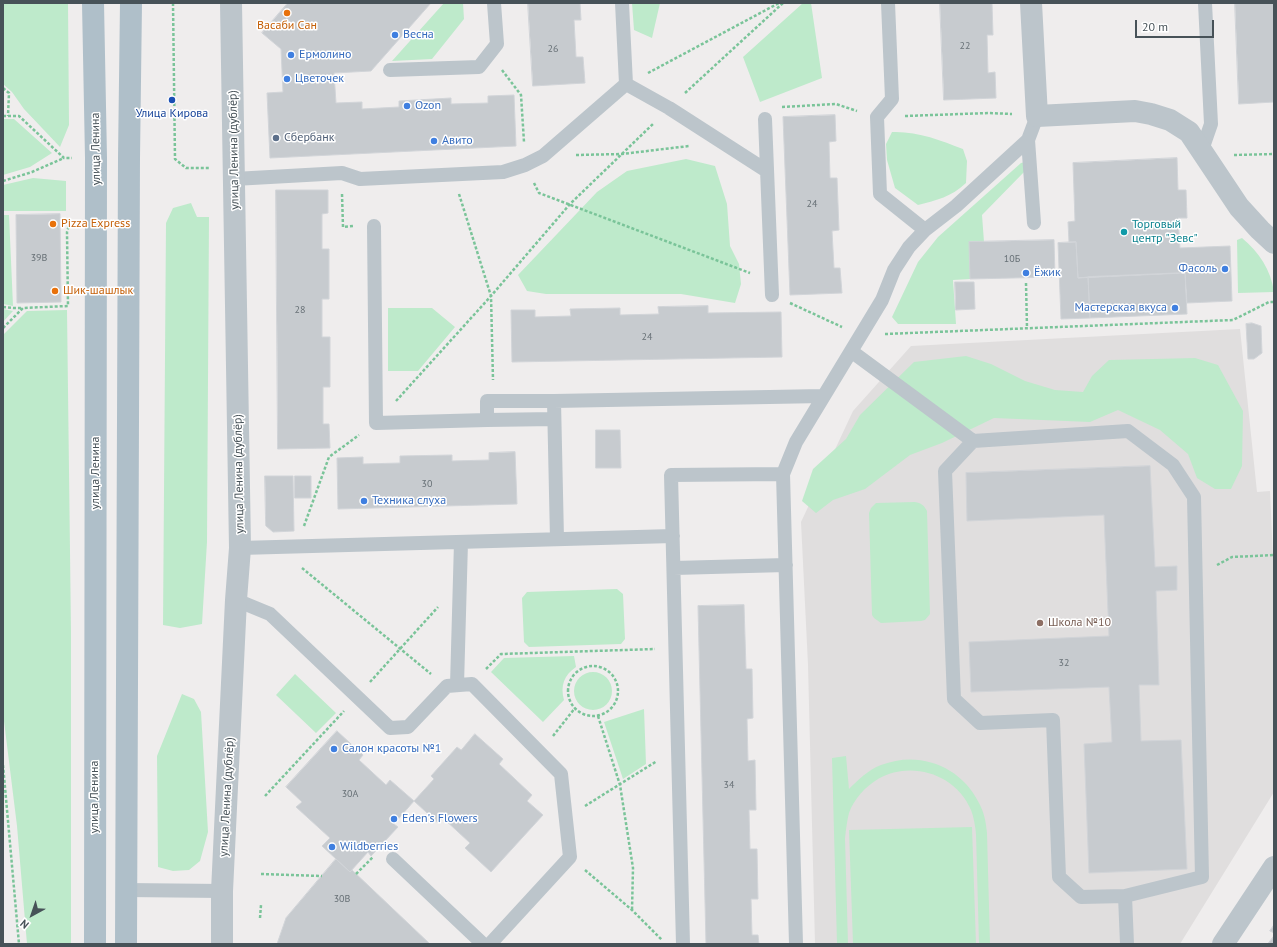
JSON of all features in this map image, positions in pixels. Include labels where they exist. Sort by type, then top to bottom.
[{"type":"main road","name":"улица Ленина","points":[[93,3],[96,158],[95,944]]},
{"type":"main road","points":[[126,944],[131,3]]},
{"type":"street","name":"улица Ленина (дублёр)","points":[[222,944],[222,891],[236,600],[240,548],[231,3]]},
{"type":"street","points":[[1031,3],[1037,116],[1135,111],[1170,120],[1190,132],[1239,207],[1274,243]]},
{"type":"street","points":[[1223,944],[1274,867]]},
{"type":"lane","points":[[390,70],[479,67],[497,44],[494,3]]},
{"type":"lane","points":[[622,3],[626,84]]},
{"type":"lane","points":[[888,3],[892,99],[877,117],[880,194],[925,230]]},
{"type":"lane","points":[[1204,153],[1211,124],[1205,3]]},
{"type":"lane","points":[[234,179],[342,173],[360,179],[503,172],[525,165],[543,156],[626,84]]},
{"type":"lane","points":[[626,84],[669,108],[767,171]]},
{"type":"lane","points":[[1034,223],[1028,140],[1037,116]]},
{"type":"lane","points":[[765,119],[772,295]]},
{"type":"lane","points":[[796,944],[783,474],[796,442],[882,300],[894,270],[909,247],[925,230],[956,206],[1028,140]]},
{"type":"lane","points":[[374,226],[376,423],[554,419]]},
{"type":"lane","points":[[851,351],[973,441],[1128,431],[1173,465],[1194,497],[1202,877],[1125,896],[1081,897],[1059,877],[1052,720],[980,723],[954,699],[945,471],[973,441]]},
{"type":"lane","points":[[487,420],[487,401],[823,396]]},
{"type":"lane","points":[[554,401],[557,539]]},
{"type":"lane","points":[[683,944],[671,475],[783,474]]},
{"type":"lane","points":[[240,548],[673,536]]},
{"type":"lane","points":[[452,686],[460,583],[461,542]]},
{"type":"lane","points":[[674,568],[786,565]]},
{"type":"lane","points":[[236,600],[270,614],[390,728],[408,727],[452,686],[472,684],[540,751],[560,774],[570,857],[490,944]]},
{"type":"lane","points":[[393,859],[483,944]]},
{"type":"lane","points":[[126,890],[222,891]]},
{"type":"lane","points":[[1125,896],[1127,944]]},
{"type":"path","points":[[173,3],[175,159],[186,168],[215,168]]},
{"type":"path","points":[[626,84],[779,3]]},
{"type":"path","points":[[491,296],[570,204],[669,108],[783,3]]},
{"type":"path","points":[[489,54],[521,95],[525,165],[539,193],[752,273],[772,295],[860,336],[1233,320],[1269,302],[1274,302]]},
{"type":"path","points":[[3,88],[9,93],[8,116]]},
{"type":"path","points":[[3,116],[19,116],[64,158]]},
{"type":"path","points":[[543,156],[622,154],[721,142]]},
{"type":"path","points":[[1204,153],[1274,154]]},
{"type":"path","points":[[3,181],[32,172],[64,158],[72,158],[72,166]]},
{"type":"path","points":[[342,173],[343,226]]},
{"type":"path","points":[[453,174],[491,296],[494,401]]},
{"type":"path","points":[[3,307],[23,308],[68,306],[67,232],[70,219]]},
{"type":"path","points":[[1026,283],[1027,328]]},
{"type":"path","points":[[3,328],[23,308]]},
{"type":"path","points":[[292,547],[292,560],[399,649],[452,686]]},
{"type":"path","points":[[1196,577],[1232,557],[1274,555]]},
{"type":"path","points":[[265,796],[460,583]]},
{"type":"path","points":[[472,684],[501,654],[676,648]]},
{"type":"path","points":[[594,666],[603,668],[614,677],[618,686],[618,696],[611,709],[598,716],[588,715],[575,708],[570,700],[568,691],[572,677],[580,670],[594,666]]},
{"type":"path","points":[[540,751],[575,708]]},
{"type":"path","points":[[598,716],[620,784],[633,868],[632,910]]},
{"type":"path","points":[[565,818],[659,760]]},
{"type":"path","points":[[3,766],[19,944]]},
{"type":"path","points":[[570,857],[632,910],[666,944]]},
{"type":"path","points":[[261,874],[322,876]]},
{"type":"path","points":[[260,918],[261,905]]},
{"type":"shaded area","name":"Школа №10","points":[[1240,329],[1257,492],[1270,491],[1274,581],[1274,792],[1180,944],[815,944],[808,665],[801,522],[853,411],[911,346]]},
{"type":"green space","points":[[3,3],[68,3],[69,125],[60,147],[24,109],[12,92],[3,84]]},
{"type":"green space","points":[[444,3],[463,3],[464,19],[432,59],[392,61]]},
{"type":"green space","points":[[632,3],[660,3],[652,38],[634,30]]},
{"type":"green space","points":[[803,3],[811,3],[822,78],[760,102],[743,57]]},
{"type":"green space","points":[[3,119],[14,119],[52,153],[30,167],[3,175]]},
{"type":"green space","points":[[892,132],[910,133],[937,139],[963,149],[967,161],[966,183],[949,195],[938,200],[918,205],[895,188],[887,160],[886,144]]},
{"type":"green space","points":[[686,159],[715,166],[727,204],[730,246],[739,264],[741,284],[735,303],[681,294],[546,294],[527,291],[518,275],[597,192],[627,171]]},
{"type":"green space","points":[[1025,162],[1025,171],[982,215],[984,242],[970,279],[953,280],[956,324],[898,324],[892,317],[918,262],[938,237],[1021,163]]},
{"type":"green space","points":[[33,178],[66,181],[66,211],[3,211],[3,185]]},
{"type":"green space","points":[[191,203],[197,217],[209,217],[207,542],[202,624],[180,628],[163,625],[166,223],[173,208]]},
{"type":"green space","points":[[3,215],[9,215],[13,306],[3,304]]},
{"type":"green space","points":[[1242,238],[1259,255],[1270,276],[1274,292],[1238,293],[1237,240]]},
{"type":"green space","points":[[388,308],[432,308],[455,327],[418,371],[388,371]]},
{"type":"green space","points":[[3,309],[13,311],[3,322]]},
{"type":"green space","points":[[67,310],[71,632],[71,944],[27,944],[17,826],[3,713],[3,335],[27,311]]},
{"type":"green space","points":[[966,356],[991,364],[1025,381],[1055,390],[1083,392],[1092,376],[1109,360],[1195,358],[1218,365],[1243,411],[1242,466],[1231,489],[1215,489],[1197,478],[1188,454],[1160,430],[1118,410],[1090,422],[994,418],[942,443],[910,455],[865,489],[833,500],[816,513],[802,501],[813,469],[846,439],[860,415],[914,362]]},
{"type":"green space","points":[[915,502],[925,507],[927,511],[930,614],[925,620],[921,621],[881,623],[872,615],[869,513],[871,508],[876,503]]},
{"type":"green space","points":[[617,589],[623,594],[625,639],[621,644],[529,647],[524,642],[522,598],[527,592]]},
{"type":"green space","points":[[574,656],[576,667],[568,674],[564,681],[562,690],[564,700],[543,722],[491,672],[504,658]]},
{"type":"green space","points":[[593,672],[603,675],[609,681],[612,691],[609,701],[603,707],[593,710],[583,707],[577,701],[574,691],[577,681],[583,675]]},
{"type":"green space","points":[[295,674],[336,713],[316,733],[276,695]]},
{"type":"green space","points":[[182,694],[194,699],[201,712],[208,832],[200,861],[189,870],[173,871],[158,867],[157,756]]},
{"type":"green space","points":[[644,709],[646,764],[623,779],[604,722]]},
{"type":"green space","points":[[846,756],[849,789],[876,767],[895,761],[910,759],[938,764],[961,779],[971,790],[982,810],[987,829],[990,944],[979,944],[976,834],[971,810],[955,787],[944,779],[918,771],[904,771],[891,773],[873,782],[857,798],[849,813],[845,838],[848,944],[837,944],[832,758]]},
{"type":"green space","points":[[972,827],[976,944],[853,944],[849,830]]},
{"type":"building","points":[[288,3],[431,3],[371,71],[334,73],[336,103],[362,102],[362,109],[399,107],[399,101],[451,98],[451,104],[488,103],[488,96],[514,95],[516,146],[270,158],[267,93],[283,92],[281,49],[262,33]]},
{"type":"building","points":[[528,3],[580,3],[581,20],[574,20],[576,57],[583,57],[585,83],[533,86]]},
{"type":"building","points":[[940,3],[992,3],[993,35],[987,35],[988,73],[995,72],[996,98],[944,100]]},
{"type":"building","points":[[1235,3],[1274,3],[1274,102],[1239,104]]},
{"type":"building","points":[[835,115],[836,141],[829,142],[830,178],[837,178],[839,230],[832,231],[834,268],[840,268],[842,293],[790,295],[783,117]]},
{"type":"building","name":"Торговый центр \"Зевс\"","points":[[1177,158],[1178,190],[1186,190],[1187,218],[1178,218],[1180,248],[1230,246],[1232,301],[1187,303],[1185,273],[1078,278],[1076,242],[1069,242],[1068,222],[1075,221],[1073,163]]},
{"type":"building","points":[[276,190],[328,190],[328,213],[322,214],[322,249],[329,249],[329,299],[322,299],[322,337],[330,337],[330,387],[323,387],[323,424],[329,424],[330,448],[278,449]]},
{"type":"building","points":[[60,214],[61,302],[17,303],[16,215]]},
{"type":"building","points":[[1054,240],[1055,277],[970,279],[969,242]]},
{"type":"building","points":[[1076,242],[1078,278],[1088,277],[1090,318],[1061,319],[1058,243]]},
{"type":"building","points":[[1185,273],[1187,314],[1090,318],[1088,277]]},
{"type":"building","points":[[955,282],[974,282],[975,309],[956,310]]},
{"type":"building","points":[[708,306],[708,313],[781,312],[782,357],[512,362],[511,310],[535,310],[535,317],[571,316],[570,309],[620,308],[620,315],[659,314],[658,307]]},
{"type":"building","points":[[1252,323],[1261,326],[1262,353],[1254,359],[1248,359],[1246,324]]},
{"type":"building","points":[[596,430],[620,430],[621,468],[596,468]]},
{"type":"building","points":[[515,452],[517,504],[338,509],[337,458],[363,457],[363,464],[400,463],[400,456],[452,455],[452,461],[489,460],[489,453]]},
{"type":"building","points":[[1150,466],[1155,567],[1177,566],[1177,590],[1156,591],[1159,685],[1139,685],[1141,741],[1181,740],[1187,869],[1089,873],[1084,744],[1112,742],[1109,687],[971,692],[969,642],[1109,636],[1104,515],[967,521],[966,473]]},
{"type":"building","points":[[265,476],[293,476],[294,531],[273,532],[266,526]]},
{"type":"building","points":[[295,476],[311,476],[311,498],[295,498]]},
{"type":"building","points":[[744,605],[746,669],[752,669],[753,718],[747,719],[748,761],[755,760],[756,810],[749,810],[750,849],[757,849],[758,899],[751,899],[752,935],[758,935],[759,944],[706,944],[698,606]]},
{"type":"building","points":[[337,731],[363,755],[359,760],[386,785],[390,780],[414,801],[394,824],[398,827],[371,856],[368,852],[350,872],[322,846],[330,838],[296,807],[302,802],[286,787]]},
{"type":"building","points":[[475,734],[503,759],[499,764],[532,795],[527,801],[543,815],[491,872],[465,848],[470,843],[443,818],[438,823],[414,801],[434,779],[431,776],[457,747],[461,750]]},
{"type":"building","points":[[336,859],[350,872],[352,870],[430,944],[277,944],[286,918]]},
{"type":"building","points":[[1274,925],[1274,933],[1270,931]]},
{"type":"building","points":[[1274,936],[1274,944],[1268,944]]},
{"type":"place","name":"Васаби Сан","points":[[287,13]]},
{"type":"place","name":"Весна","points":[[395,35]]},
{"type":"place","name":"Ермолино","points":[[291,55]]},
{"type":"place","name":"Цветочек","points":[[287,79]]},
{"type":"place","name":"Улица Кирова","points":[[172,100]]},
{"type":"place","name":"Ozon","points":[[407,106]]},
{"type":"place","name":"Сбербанк","points":[[276,138]]},
{"type":"place","name":"Авито","points":[[434,141]]},
{"type":"place","name":"Pizza Express","points":[[53,224]]},
{"type":"place","name":"Торговый центр \"Зевс\"","points":[[1124,232]]},
{"type":"place","name":"Фасоль","points":[[1225,269]]},
{"type":"place","name":"Ёжик","points":[[1026,273]]},
{"type":"place","name":"Шик-шашлык","points":[[55,291]]},
{"type":"place","name":"Мастерская вкуса","points":[[1175,308]]},
{"type":"place","name":"Техника слуха","points":[[364,501]]},
{"type":"place","name":"Школа №10","points":[[1040,623]]},
{"type":"place","name":"Салон красоты №1","points":[[334,749]]},
{"type":"place","name":"Eden's Flowers","points":[[394,819]]},
{"type":"place","name":"Wildberries","points":[[332,847]]}]
